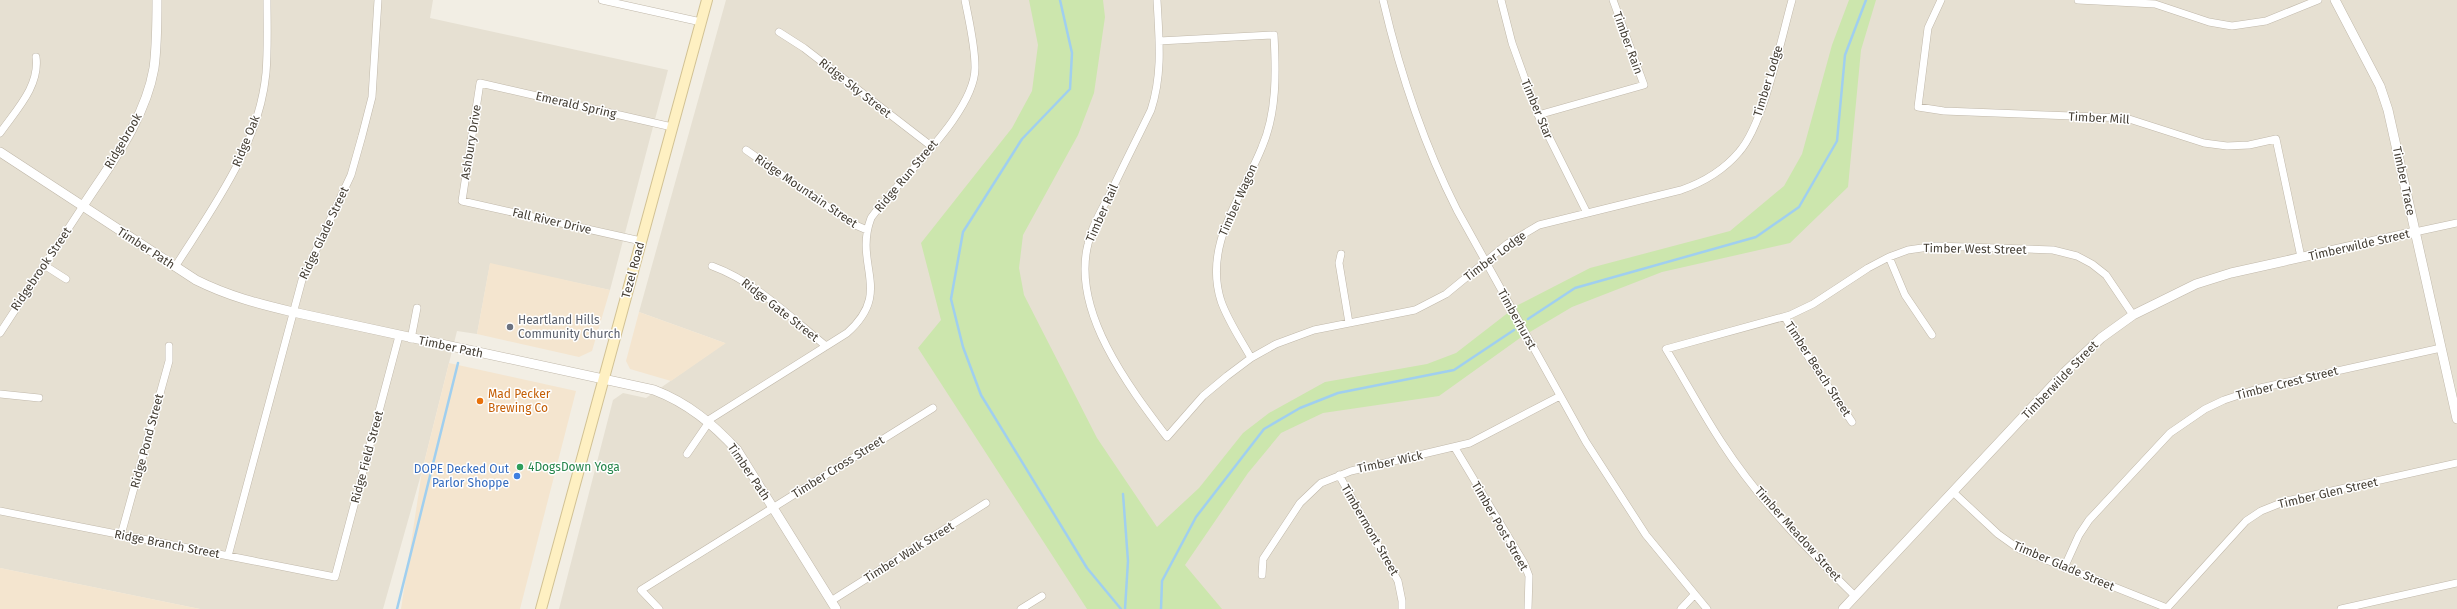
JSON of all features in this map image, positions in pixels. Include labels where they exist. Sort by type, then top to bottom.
[{"type":"main road","name":"Tezel Road","points":[[541,609],[707,0]]},
{"type":"street","name":"Ridgebrook","points":[[83,206],[133,128],[144,102],[154,69],[157,0]]},
{"type":"street","name":"Ridge Oak","points":[[175,267],[229,181],[249,137],[259,108],[266,74],[267,0]]},
{"type":"street","name":"Ridge Glade Street","points":[[228,556],[304,274],[351,175],[362,136],[372,97],[378,0]]},
{"type":"street","points":[[602,0],[628,3],[701,22]]},
{"type":"street","name":"Ridge Run Street","points":[[708,421],[826,346],[857,324],[864,317],[870,301],[871,286],[866,250],[867,230],[877,210],[960,111],[974,78],[975,66],[965,0]]},
{"type":"street","name":"Timber Rail","points":[[1157,0],[1160,70],[1156,95],[1151,110],[1091,232],[1085,255],[1084,278],[1088,301],[1111,352],[1148,412],[1167,437]]},
{"type":"street","name":"Timberhurst","points":[[1383,0],[1394,47],[1418,122],[1438,173],[1485,262],[1586,442],[1646,535],[1707,609]]},
{"type":"street","name":"Timber Star","points":[[1501,0],[1514,49],[1538,115],[1587,213]]},
{"type":"street","name":"Timber Lodge","points":[[1167,437],[1203,396],[1252,358],[1290,338],[1314,330],[1415,310],[1446,294],[1521,234],[1547,223],[1702,182],[1719,171],[1740,151],[1758,117],[1792,0]]},
{"type":"street","name":"Timber Mill","points":[[1941,0],[1928,28],[1918,107],[1944,111],[2126,118],[2215,145],[2238,146],[2276,139],[2302,257]]},
{"type":"street","points":[[2078,0],[2155,4],[2209,22],[2232,26],[2266,21],[2318,0]]},
{"type":"street","name":"Timber Trace","points":[[2335,0],[2380,86],[2388,110],[2457,419]]},
{"type":"street","name":"Timber Rain","points":[[1538,115],[1644,85],[1616,1]]},
{"type":"street","name":"Ridge Sky Street","points":[[778,32],[804,48],[930,146]]},
{"type":"street","name":"Timber Wagon","points":[[1159,41],[1274,35],[1276,77],[1268,126],[1263,146],[1222,233],[1216,259],[1222,303],[1252,358]]},
{"type":"street","points":[[0,133],[35,82],[38,69],[36,57]]},
{"type":"street","name":"Emerald Spring","points":[[480,84],[672,127]]},
{"type":"street","name":"Ashbury Drive","points":[[462,201],[480,84]]},
{"type":"street","name":"Ridge Mountain Street","points":[[746,150],[853,224],[867,230]]},
{"type":"street","name":"Timber Path","points":[[0,152],[175,267],[219,292],[243,301],[399,336],[604,379],[665,395],[687,405],[708,421],[737,450],[836,609]]},
{"type":"street","name":"Fall River Drive","points":[[462,201],[641,241]]},
{"type":"street","name":"Ridgebrook Street","points":[[0,333],[83,206]]},
{"type":"street","name":"Timberwilde Street","points":[[1843,609],[2066,371],[2101,338],[2133,315],[2151,304],[2196,284],[2302,257],[2457,223]]},
{"type":"street","name":"Timber West Street","points":[[1666,349],[1785,317],[1813,304],[1868,268],[1889,257],[1908,250],[1936,246],[2065,252],[2085,260],[2106,275],[2133,315]]},
{"type":"street","points":[[1341,254],[1339,263],[1349,323]]},
{"type":"street","points":[[1889,257],[1905,295],[1932,335]]},
{"type":"street","points":[[44,264],[66,280]]},
{"type":"street","name":"Ridge Gate Street","points":[[712,266],[735,275],[753,286],[826,346]]},
{"type":"street","points":[[411,338],[416,308]]},
{"type":"street","name":"Timber Beach Street","points":[[1785,317],[1803,349],[1852,422]]},
{"type":"street","name":"Ridge Field Street","points":[[335,577],[399,336]]},
{"type":"street","name":"Ridge Pond Street","points":[[122,535],[169,361],[169,346]]},
{"type":"street","name":"Timber Crest Street","points":[[2064,568],[2079,535],[2089,520],[2170,434],[2205,409],[2224,400],[2260,388],[2441,348]]},
{"type":"street","name":"Timber Meadow Street","points":[[1666,349],[1722,443],[1769,506],[1816,558],[1855,596]]},
{"type":"street","points":[[0,394],[39,398]]},
{"type":"street","name":"Timber Wick","points":[[1262,574],[1263,559],[1300,503],[1321,484],[1339,475],[1361,468],[1455,448],[1493,432],[1560,396]]},
{"type":"street","name":"Timber Cross Street","points":[[659,609],[641,590],[934,408]]},
{"type":"street","points":[[687,454],[708,421]]},
{"type":"street","name":"Timber Post Street","points":[[1455,448],[1524,563],[1529,576],[1528,609]]},
{"type":"street","name":"Timber Glen Street","points":[[2167,608],[2246,521],[2261,511],[2286,501],[2457,463]]},
{"type":"street","name":"Timbermont Street","points":[[1339,475],[1398,581],[1402,600],[1402,609]]},
{"type":"street","name":"Timber Glade Street","points":[[1953,492],[2008,542],[2030,554],[2167,608]]},
{"type":"street","name":"Timber Walk Street","points":[[831,601],[986,503]]},
{"type":"street","name":"Ridge Branch Street","points":[[0,511],[335,577]]},
{"type":"street","points":[[2341,609],[2457,583]]},
{"type":"street","points":[[1681,609],[1694,595]]},
{"type":"street","points":[[1021,609],[1042,596]]},
{"type":"shaded area","points":[[0,0],[433,0],[430,18],[668,70],[610,290],[490,264],[477,334],[457,331],[422,471],[383,609],[200,609],[0,568]]},
{"type":"shaded area","points":[[726,0],[2457,0],[2457,609],[559,609],[613,400],[623,393],[646,398],[725,343],[639,312]]},
{"type":"shaded area","points":[[490,263],[610,290],[592,351],[579,357],[477,334]]},
{"type":"shaded area","points":[[639,312],[726,343],[671,381],[630,369],[626,361]]},
{"type":"shaded area","points":[[449,363],[576,391],[520,609],[401,609],[422,471]]},
{"type":"shaded area","points":[[0,568],[200,609],[0,609]]},
{"type":"green space","points":[[1029,0],[1103,0],[1105,17],[1094,93],[1078,135],[1023,235],[1019,268],[1024,295],[1097,438],[1157,527],[1199,488],[1243,433],[1269,413],[1325,382],[1427,364],[1456,353],[1518,305],[1590,268],[1730,231],[1784,186],[1802,154],[1832,45],[1849,0],[1876,0],[1861,50],[1848,187],[1790,243],[1662,272],[1572,307],[1520,338],[1439,396],[1323,413],[1281,433],[1248,473],[1185,565],[1222,609],[1087,609],[918,348],[941,320],[921,243],[1012,128],[1032,91],[1038,45]]},
{"type":"waterway","points":[[1060,0],[1072,53],[1070,89],[1022,139],[963,232],[951,299],[963,347],[981,395],[1087,568],[1121,609]]},
{"type":"waterway","points":[[1528,319],[1575,288],[1756,237],[1799,207],[1837,141],[1845,55],[1866,0]]},
{"type":"waterway","points":[[1161,609],[1162,581],[1196,517],[1264,429],[1300,408],[1338,393],[1454,370],[1514,330]]},
{"type":"waterway","points":[[397,609],[458,363]]},
{"type":"waterway","points":[[1123,494],[1128,561],[1125,609]]},
{"type":"place","name":"Heartland Hills Community Church","points":[[510,327]]},
{"type":"place","name":"Mad Pecker Brewing Co","points":[[480,401]]},
{"type":"place","name":"4DogsDown Yoga","points":[[520,467]]},
{"type":"place","name":"DOPE Decked Out Parlor Shoppe","points":[[517,476]]}]
